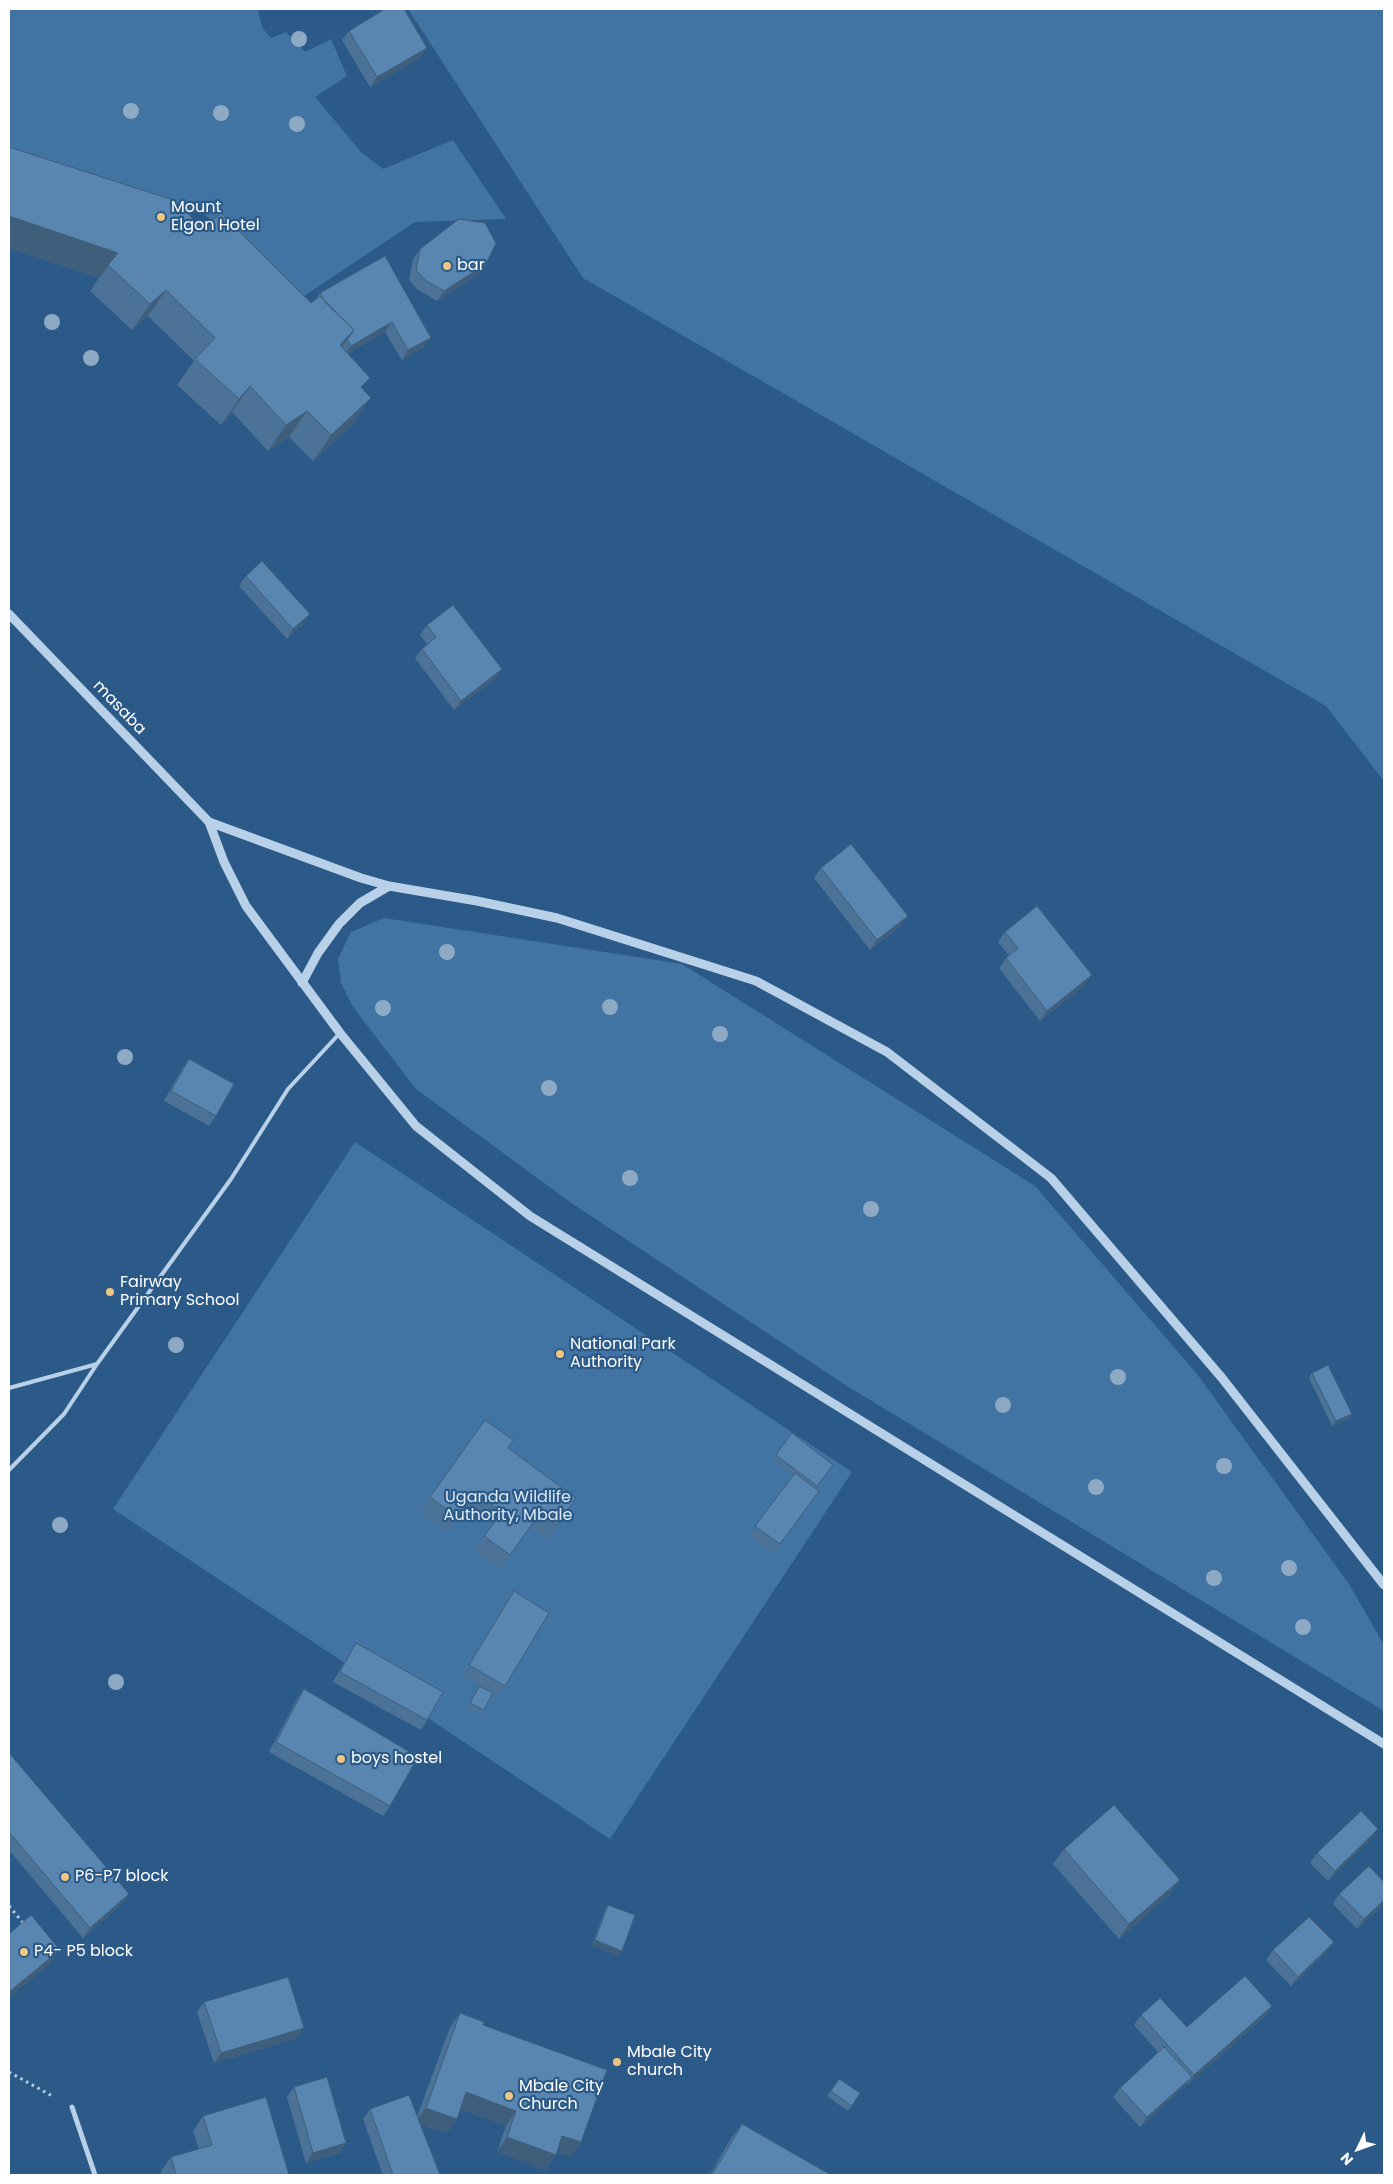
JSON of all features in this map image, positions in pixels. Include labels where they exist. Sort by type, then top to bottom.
[{"type":"street","name":"masaba","points":[[9,614],[209,822]]},
{"type":"street","points":[[209,822],[361,878],[388,886],[444,894],[557,918],[756,981],[887,1052],[1050,1178],[1222,1378],[1384,1585]]},
{"type":"street","points":[[209,822],[224,862],[246,906],[340,1033],[416,1126],[530,1216],[1384,1744]]},
{"type":"street","points":[[302,983],[318,953],[339,924],[360,903],[388,886]]},
{"type":"street","points":[[72,2107],[95,2175]]},
{"type":"lane","points":[[9,1470],[64,1414],[97,1364],[230,1178],[288,1089],[340,1033]]},
{"type":"lane","points":[[9,1388],[97,1364]]},
{"type":"path","points":[[9,1906],[25,1926],[20,1930]]},
{"type":"path","points":[[9,2072],[72,2107]]},
{"type":"green space","points":[[9,9],[257,9],[263,29],[271,38],[286,32],[305,52],[331,39],[347,76],[315,97],[361,152],[383,169],[453,140],[506,219],[415,222],[298,300],[199,209],[176,226],[9,158]]},
{"type":"green space","points":[[408,9],[1384,9],[1384,781],[1326,706],[583,278]]},
{"type":"green space","points":[[384,918],[682,964],[1035,1186],[1197,1374],[1349,1584],[1384,1645],[1384,1711],[847,1386],[570,1202],[416,1089],[353,1007],[341,983],[338,959],[351,932]]},
{"type":"green space","name":"Uganda Wildlife Authority, Mbale","points":[[355,1142],[852,1472],[610,1839],[113,1509]]},
{"type":"building","points":[[385,9],[404,9],[427,48],[377,77],[349,31]]},
{"type":"building","name":"Mount Elgon Hotel","points":[[9,147],[173,200],[204,229],[221,213],[311,303],[320,296],[354,330],[340,345],[370,378],[361,387],[371,398],[331,435],[307,411],[286,425],[250,386],[239,399],[195,359],[215,338],[166,290],[150,304],[108,265],[118,253],[9,216]]},
{"type":"building","name":"bar","points":[[459,219],[485,223],[496,243],[486,264],[444,291],[425,280],[416,270],[420,249]]},
{"type":"building","points":[[385,256],[431,338],[408,350],[392,322],[351,346],[347,340],[354,330],[325,302],[320,293]]},
{"type":"building","points":[[262,561],[310,614],[293,629],[246,576]]},
{"type":"building","points":[[453,605],[502,669],[461,701],[422,649],[436,637],[427,625]]},
{"type":"building","points":[[851,844],[908,916],[877,940],[821,868]]},
{"type":"building","points":[[1037,906],[1092,975],[1047,1011],[1006,958],[1018,948],[1005,932]]},
{"type":"building","points":[[189,1059],[234,1084],[216,1116],[171,1091]]},
{"type":"building","points":[[1328,1365],[1352,1414],[1336,1421],[1312,1373]]},
{"type":"building","points":[[485,1420],[513,1440],[508,1448],[576,1498],[557,1525],[540,1513],[510,1555],[484,1536],[502,1512],[476,1493],[458,1518],[430,1497]]},
{"type":"building","points":[[792,1433],[833,1465],[817,1486],[776,1455]]},
{"type":"building","points":[[795,1473],[819,1491],[780,1544],[755,1526]]},
{"type":"building","points":[[514,1591],[549,1613],[505,1686],[469,1665]]},
{"type":"building","points":[[356,1643],[443,1692],[427,1720],[340,1672]]},
{"type":"building","points":[[479,1686],[493,1693],[484,1710],[470,1703]]},
{"type":"building","name":"boys hostel","points":[[304,1689],[418,1757],[390,1806],[276,1742]]},
{"type":"building","name":"P6-P7 block","points":[[9,1753],[129,1894],[90,1928],[9,1832]]},
{"type":"building","points":[[1114,1805],[1180,1880],[1129,1924],[1064,1849]]},
{"type":"building","points":[[1361,1811],[1378,1829],[1335,1871],[1317,1853]]},
{"type":"building","points":[[1369,1866],[1384,1882],[1384,1900],[1364,1919],[1339,1894]]},
{"type":"building","points":[[608,1905],[635,1915],[622,1951],[595,1940]]},
{"type":"building","points":[[31,1915],[60,1950],[9,1992],[9,1934]]},
{"type":"building","points":[[1309,1917],[1334,1942],[1298,1977],[1273,1950]]},
{"type":"building","points":[[1245,1976],[1272,2006],[1194,2075],[1141,2015],[1160,1998],[1187,2027]]},
{"type":"building","points":[[288,1977],[304,2028],[221,2053],[204,2002]]},
{"type":"building","name":"Mbale City Church","points":[[460,2013],[484,2022],[483,2025],[607,2070],[581,2142],[562,2136],[556,2155],[507,2137],[516,2111],[466,2092],[457,2119],[426,2108]]},
{"type":"building","points":[[1164,2047],[1192,2077],[1147,2117],[1120,2088]]},
{"type":"building","points":[[327,2077],[346,2143],[313,2153],[294,2087]]},
{"type":"building","points":[[839,2079],[860,2093],[852,2106],[831,2091]]},
{"type":"building","points":[[409,2095],[440,2175],[393,2175],[370,2109]]},
{"type":"building","points":[[266,2097],[289,2175],[176,2175],[171,2157],[212,2145],[203,2116]]},
{"type":"building","points":[[742,2124],[831,2175],[712,2175]]},
{"type":"place","name":"Mount Elgon Hotel","points":[[161,217]]},
{"type":"place","name":"bar","points":[[447,266]]},
{"type":"place","name":"Fairway Primary School","points":[[110,1292]]},
{"type":"place","name":"National Park Authority","points":[[560,1354]]},
{"type":"place","name":"boys hostel","points":[[341,1759]]},
{"type":"place","name":"P6-P7 block","points":[[65,1877]]},
{"type":"place","name":"P4- P5 block","points":[[24,1952]]},
{"type":"place","name":"Mbale City church","points":[[617,2062]]},
{"type":"place","name":"Mbale City Church","points":[[509,2096]]}]
